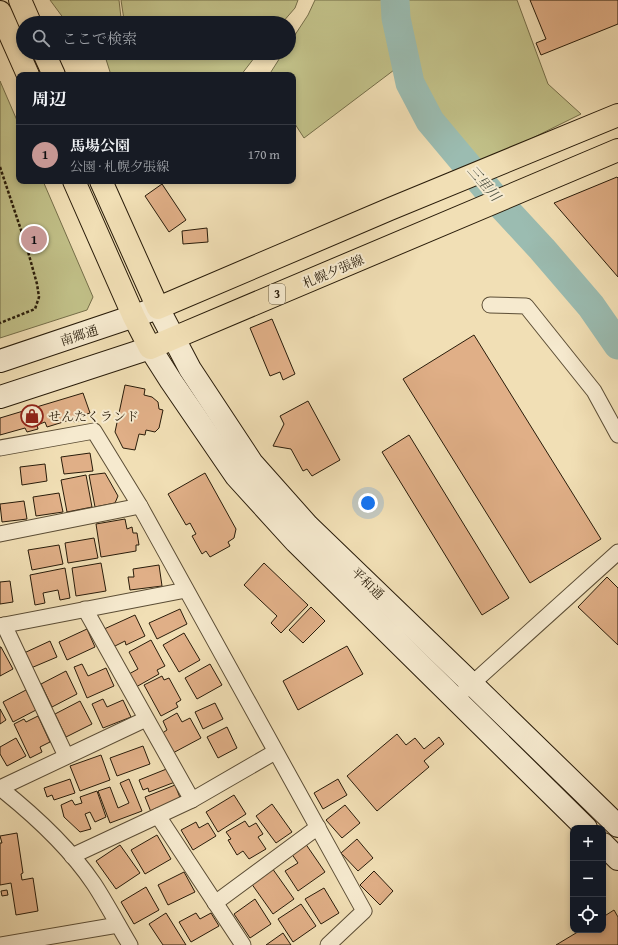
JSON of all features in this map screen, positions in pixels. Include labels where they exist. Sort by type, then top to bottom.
[{"type":"main road","points":[[20,0],[27,16]]},
{"type":"main road","points":[[0,12],[16,48]]},
{"type":"main road","points":[[21,60],[27,72]]},
{"type":"main road","points":[[47,60],[53,72]]},
{"type":"main road","points":[[102,184],[158,308],[390,209],[613,117]]},
{"type":"main road","name":"札幌夕張線","points":[[150,348],[616,151]]},
{"type":"main road","points":[[75,184],[134,317],[150,348]]},
{"type":"street","points":[[490,305],[526,306],[594,391],[618,435]]},
{"type":"street","name":"南郷通","points":[[0,361],[158,308]]},
{"type":"street","name":"平和通","points":[[158,308],[190,369],[252,463],[308,526],[618,826]]},
{"type":"street","name":"平和通","points":[[150,348],[236,476],[296,542],[583,825]]},
{"type":"street","points":[[0,397],[150,348]]},
{"type":"street","points":[[0,448],[94,431],[140,506],[364,911],[328,945]]},
{"type":"street","points":[[0,534],[140,506]]},
{"type":"street","points":[[455,699],[618,552]]},
{"type":"street","points":[[66,756],[2,626],[186,590]]},
{"type":"street","points":[[85,609],[192,800]]},
{"type":"street","points":[[130,945],[93,884],[72,856],[27,810],[0,788],[146,719]]},
{"type":"street","points":[[72,856],[192,800],[275,752]]},
{"type":"street","points":[[158,816],[244,945]]},
{"type":"street","points":[[215,903],[318,827]]},
{"type":"street","points":[[606,847],[618,859]]},
{"type":"street","points":[[0,945],[44,942],[118,925]]},
{"type":"path","points":[[0,167],[27,248],[39,297],[35,309],[0,324]]},
{"type":"shaded area","points":[[50,0],[119,0],[121,16],[62,16]]},
{"type":"shaded area","points":[[121,0],[298,0],[295,8],[288,16],[123,16]]},
{"type":"shaded area","points":[[315,0],[517,0],[548,84],[581,114],[476,166],[398,67],[304,138],[296,126],[296,72],[271,72],[279,60],[296,60],[296,33],[308,15]]},
{"type":"shaded area","points":[[106,60],[253,60],[243,72],[110,72]]},
{"type":"shaded area","points":[[0,81],[16,118],[16,184],[44,184],[93,297],[87,310],[0,338]]},
{"type":"building","points":[[530,0],[618,0],[618,24],[541,55],[536,43],[546,39]]},
{"type":"building","points":[[617,177],[618,178],[618,277],[554,203]]},
{"type":"building","points":[[162,184],[186,220],[169,232],[145,196]]},
{"type":"building","points":[[207,228],[208,242],[183,244],[182,231]]},
{"type":"building","points":[[272,319],[295,374],[283,380],[280,372],[270,376],[250,328]]},
{"type":"building","points":[[474,335],[601,539],[530,583],[403,379]]},
{"type":"building","points":[[125,385],[145,389],[144,395],[152,397],[158,402],[159,409],[163,410],[159,428],[155,432],[146,430],[145,435],[139,434],[135,450],[123,448],[115,432]]},
{"type":"building","points":[[83,393],[90,413],[81,416],[82,420],[74,422],[73,419],[47,427],[45,422],[37,425],[38,429],[27,432],[25,428],[0,435],[0,418]]},
{"type":"building","points":[[308,401],[340,460],[312,476],[307,469],[303,471],[291,449],[273,446],[284,424],[280,416]]},
{"type":"building","points":[[409,435],[509,598],[482,615],[382,452]]},
{"type":"building","points":[[90,453],[93,471],[64,474],[61,457]]},
{"type":"building","points":[[45,464],[47,481],[22,485],[20,467]]},
{"type":"building","points":[[105,473],[118,496],[115,503],[95,507],[89,475]]},
{"type":"building","points":[[205,473],[236,529],[234,538],[228,542],[230,546],[210,557],[206,551],[202,554],[192,536],[196,534],[190,523],[186,525],[168,494]]},
{"type":"building","points":[[86,475],[92,507],[67,512],[61,480]]},
{"type":"building","points":[[59,493],[63,512],[36,516],[33,497]]},
{"type":"building","points":[[24,501],[27,519],[2,522],[0,504]]},
{"type":"building","points":[[125,519],[127,529],[132,527],[133,533],[137,533],[139,545],[136,545],[136,551],[101,557],[96,524]]},
{"type":"building","points":[[94,538],[98,558],[68,563],[65,543]]},
{"type":"building","points":[[59,545],[63,564],[32,570],[28,550]]},
{"type":"building","points":[[101,563],[106,591],[76,596],[72,568]]},
{"type":"building","points":[[264,563],[308,605],[281,633],[271,623],[277,616],[244,585]]},
{"type":"building","points":[[159,565],[162,586],[130,590],[128,577],[134,577],[133,569]]},
{"type":"building","points":[[65,568],[70,598],[60,600],[58,590],[43,593],[45,603],[35,605],[30,575]]},
{"type":"building","points":[[607,577],[618,588],[618,645],[578,607]]},
{"type":"building","points":[[10,581],[13,602],[0,604],[0,582]]},
{"type":"building","points":[[311,607],[325,621],[303,643],[289,630]]},
{"type":"building","points":[[180,609],[187,624],[157,639],[149,623]]},
{"type":"building","points":[[135,615],[145,636],[126,645],[125,641],[111,648],[102,630]]},
{"type":"building","points":[[87,629],[95,647],[67,660],[59,642]]},
{"type":"building","points":[[184,633],[200,660],[179,672],[163,645]]},
{"type":"building","points":[[151,640],[165,666],[157,670],[159,674],[136,687],[129,674],[138,669],[129,652]]},
{"type":"building","points":[[50,641],[57,657],[31,668],[24,653]]},
{"type":"building","points":[[347,646],[363,674],[298,710],[283,681]]},
{"type":"building","points":[[0,647],[13,669],[0,676]]},
{"type":"building","points":[[82,664],[88,676],[106,668],[114,686],[87,698],[74,667]]},
{"type":"building","points":[[210,664],[222,685],[197,699],[185,678]]},
{"type":"building","points":[[66,671],[77,694],[52,707],[41,684]]},
{"type":"building","points":[[162,676],[164,680],[169,678],[181,700],[176,703],[178,707],[161,716],[144,685]]},
{"type":"building","points":[[26,690],[36,710],[13,722],[3,702]]},
{"type":"building","points":[[103,699],[107,707],[123,700],[131,717],[103,728],[92,704]]},
{"type":"building","points":[[80,701],[92,724],[66,737],[55,714]]},
{"type":"building","points":[[215,703],[223,719],[203,729],[195,712]]},
{"type":"building","points":[[0,709],[6,720],[0,724]]},
{"type":"building","points":[[177,713],[182,722],[190,718],[201,738],[171,754],[161,734],[167,730],[163,721]]},
{"type":"building","points":[[38,716],[50,742],[40,747],[42,752],[30,758],[14,724],[24,719],[26,722]]},
{"type":"building","points":[[227,727],[237,748],[218,758],[207,737]]},
{"type":"building","points":[[397,734],[406,745],[415,738],[424,749],[439,737],[444,744],[424,761],[429,767],[377,811],[347,776]]},
{"type":"building","points":[[16,738],[26,756],[7,766],[0,754],[0,747]]},
{"type":"building","points":[[143,746],[150,764],[117,776],[110,758]]},
{"type":"building","points":[[101,755],[110,780],[80,791],[70,766]]},
{"type":"building","points":[[169,768],[175,782],[149,792],[148,788],[143,790],[139,780]]},
{"type":"building","points":[[70,779],[75,793],[54,800],[52,795],[47,797],[44,788]]},
{"type":"building","points":[[129,779],[142,811],[110,823],[98,791],[110,787],[118,808],[129,803],[120,783]]},
{"type":"building","points":[[338,779],[347,795],[323,809],[314,793]]},
{"type":"building","points":[[175,785],[181,800],[151,812],[145,797]]},
{"type":"building","points":[[97,791],[106,817],[95,822],[90,812],[85,814],[91,829],[80,832],[64,817],[61,805],[72,800],[75,805],[82,803],[80,797]]},
{"type":"building","points":[[234,795],[246,814],[218,832],[206,812]]},
{"type":"building","points":[[272,804],[292,832],[276,843],[256,816]]},
{"type":"building","points":[[345,805],[360,823],[342,838],[326,820]]},
{"type":"building","points":[[245,821],[249,827],[256,823],[263,834],[258,837],[266,849],[249,859],[243,851],[237,855],[228,840],[231,839],[226,832]]},
{"type":"building","points":[[196,822],[199,828],[208,823],[216,836],[193,850],[181,830]]},
{"type":"building","points":[[17,833],[23,873],[21,874],[22,880],[33,878],[38,911],[16,915],[11,883],[0,885],[0,843],[2,843],[0,836]]},
{"type":"building","points":[[157,835],[171,859],[145,874],[131,850]]},
{"type":"building","points":[[357,839],[373,858],[358,871],[341,853]]},
{"type":"building","points":[[305,843],[325,872],[298,891],[285,871],[298,863],[291,853]]},
{"type":"building","points":[[120,845],[140,873],[116,889],[96,861]]},
{"type":"building","points":[[272,868],[294,899],[273,914],[251,883]]},
{"type":"building","points":[[374,871],[393,891],[380,905],[360,885]]},
{"type":"building","points":[[184,872],[195,892],[168,905],[158,885]]},
{"type":"building","points":[[146,887],[159,910],[134,924],[121,902]]},
{"type":"building","points":[[324,888],[339,913],[321,924],[305,899]]},
{"type":"building","points":[[7,890],[8,895],[2,896],[1,891]]},
{"type":"building","points":[[255,899],[271,924],[250,938],[234,914]]},
{"type":"building","points":[[301,904],[316,926],[293,942],[278,919]]},
{"type":"building","points":[[614,910],[618,917],[618,945],[556,945],[576,933],[606,933],[606,915]]},
{"type":"building","points":[[166,913],[186,945],[163,945],[149,924]]},
{"type":"building","points":[[196,913],[200,919],[211,913],[219,926],[191,942],[179,922]]},
{"type":"building","points":[[283,933],[291,945],[266,945]]},
{"type":"waterway","name":"三里川","points":[[395,0],[396,18],[410,83],[430,121],[492,195],[542,249],[591,306],[618,345]]},
{"type":"place","name":"馬場公園","points":[[34,239]]},
{"type":"place","name":"せんたくランド","points":[[32,416]]}]
